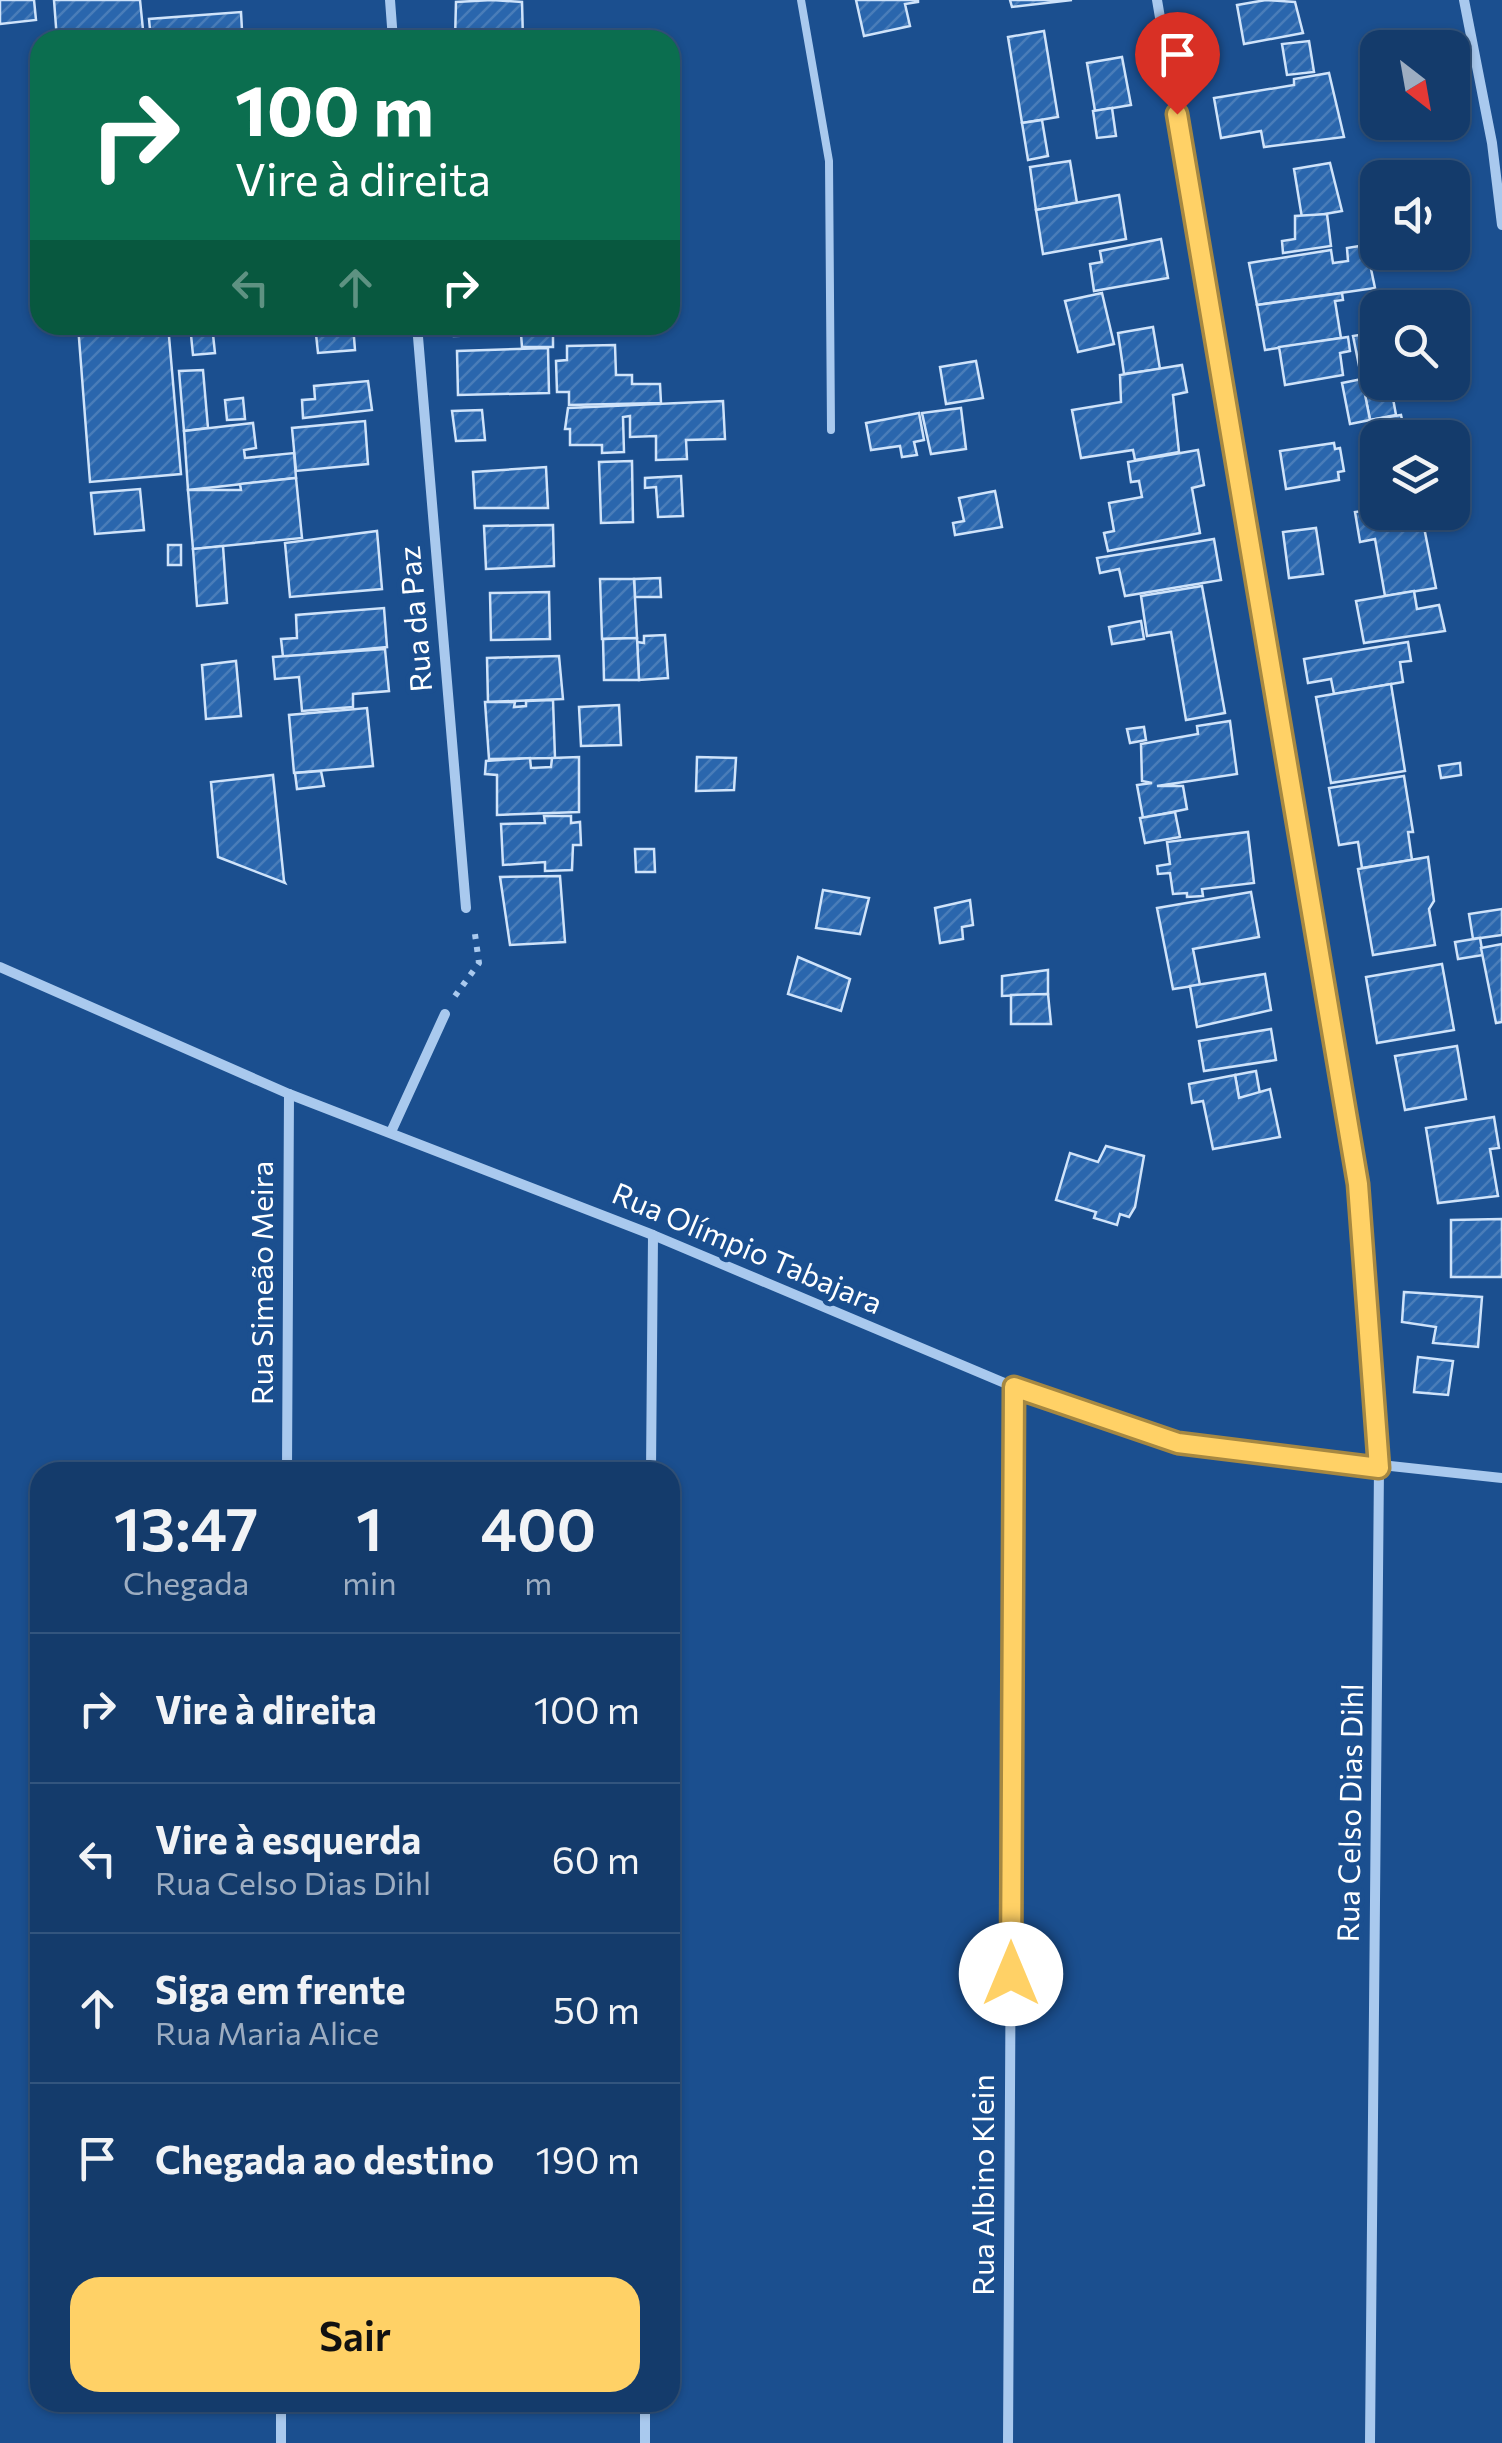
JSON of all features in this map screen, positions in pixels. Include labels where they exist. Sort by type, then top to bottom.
[{"type":"street","points":[[390,0],[392,30]]},
{"type":"street","name":"Rua Celso Dias Dihl","points":[[1157,0],[1358,1184],[1379,1468],[1370,2443]]},
{"type":"street","points":[[1464,0],[1492,143],[1502,225]]},
{"type":"street","name":"Rua da Paz","points":[[418,335],[466,908]]},
{"type":"street","name":"Rua Olímpio Tabajara","points":[[0,966],[289,1094],[653,1235],[1014,1387],[1178,1443],[1379,1468],[1502,1478]]},
{"type":"street","points":[[391,1132],[445,1014]]},
{"type":"street","name":"Rua Simeão Meira","points":[[286,1462],[289,1094]]},
{"type":"street","points":[[651,1462],[653,1235]]},
{"type":"street","name":"Rua Albino Klein","points":[[1008,2443],[1014,1387]]},
{"type":"street","points":[[281,2412],[281,2443]]},
{"type":"street","points":[[644,2443],[645,2412]]},
{"type":"lane","points":[[801,0],[829,162],[831,430]]},
{"type":"path","points":[[445,1014],[481,953],[466,908]]},
{"type":"building","points":[[0,0],[34,0],[36,20],[0,24]]},
{"type":"building","points":[[54,0],[140,0],[143,30],[56,30]]},
{"type":"building","points":[[856,0],[918,2],[905,4],[910,26],[864,36]]},
{"type":"building","points":[[1010,0],[1072,0],[1012,7]]},
{"type":"building","points":[[1266,0],[1295,2],[1303,33],[1244,44],[1237,5]]},
{"type":"building","points":[[456,2],[522,2],[523,30],[455,30]]},
{"type":"building","points":[[241,12],[242,30],[150,30],[149,19]]},
{"type":"building","points":[[1044,31],[1058,117],[1022,123],[1008,37]]},
{"type":"building","points":[[1309,41],[1314,72],[1287,75],[1282,44]]},
{"type":"building","points":[[1122,57],[1131,105],[1095,111],[1087,63]]},
{"type":"building","points":[[1329,73],[1344,137],[1264,147],[1261,131],[1221,138],[1214,98],[1294,85],[1294,79]]},
{"type":"building","points":[[1112,108],[1116,136],[1097,138],[1093,111]]},
{"type":"building","points":[[1042,120],[1048,156],[1028,160],[1022,123]]},
{"type":"building","points":[[1070,161],[1077,203],[1036,210],[1030,167]]},
{"type":"building","points":[[1330,163],[1342,211],[1302,218],[1294,169]]},
{"type":"building","points":[[1119,195],[1126,239],[1043,254],[1036,210]]},
{"type":"building","points":[[1327,214],[1331,246],[1283,253],[1282,241],[1295,239],[1295,216]]},
{"type":"building","points":[[1161,239],[1168,278],[1094,291],[1090,264],[1102,262],[1100,251]]},
{"type":"building","points":[[1360,246],[1360,270],[1371,270],[1375,288],[1257,305],[1249,263],[1331,250],[1333,263],[1348,261],[1347,248]]},
{"type":"building","points":[[1102,293],[1114,344],[1078,352],[1065,301]]},
{"type":"building","points":[[1342,293],[1343,300],[1335,301],[1341,338],[1265,350],[1257,305]]},
{"type":"building","points":[[1153,327],[1160,369],[1124,374],[1118,333]]},
{"type":"building","points":[[79,335],[169,335],[181,474],[90,482]]},
{"type":"building","points":[[191,335],[213,335],[215,353],[193,355]]},
{"type":"building","points":[[316,335],[354,335],[355,350],[318,353]]},
{"type":"building","points":[[521,335],[553,335],[553,347],[522,347]]},
{"type":"building","points":[[1360,335],[1360,371],[1353,336]]},
{"type":"building","points":[[1348,337],[1350,351],[1340,353],[1343,375],[1285,385],[1279,347]]},
{"type":"building","points":[[615,345],[616,375],[632,375],[632,384],[660,384],[661,403],[569,405],[569,392],[557,392],[556,361],[567,360],[567,346]]},
{"type":"building","points":[[548,348],[549,393],[458,395],[457,351]]},
{"type":"building","points":[[976,361],[983,398],[946,404],[940,367]]},
{"type":"building","points":[[1182,365],[1187,392],[1173,395],[1179,452],[1135,460],[1133,450],[1081,458],[1072,410],[1121,402],[1120,375]]},
{"type":"building","points":[[203,370],[208,428],[184,431],[179,371]]},
{"type":"building","points":[[1360,379],[1360,400],[1366,400],[1370,420],[1350,424],[1342,383]]},
{"type":"building","points":[[368,381],[372,410],[303,418],[302,400],[315,399],[314,386]]},
{"type":"building","points":[[243,398],[245,419],[227,420],[225,400]]},
{"type":"building","points":[[1366,400],[1393,400],[1396,415],[1370,420]]},
{"type":"building","points":[[723,401],[725,439],[686,440],[687,459],[656,460],[656,436],[630,437],[630,416],[623,417],[624,452],[602,453],[602,445],[570,445],[570,429],[565,429],[568,408]]},
{"type":"building","points":[[961,408],[966,449],[931,454],[922,413]]},
{"type":"building","points":[[482,410],[485,440],[456,441],[452,411]]},
{"type":"building","points":[[919,413],[924,440],[914,442],[917,455],[902,457],[900,446],[871,450],[866,423]]},
{"type":"building","points":[[1401,415],[1402,420],[1370,420]]},
{"type":"building","points":[[365,421],[368,464],[296,471],[292,428]]},
{"type":"building","points":[[253,423],[256,448],[244,450],[245,458],[294,453],[296,478],[188,490],[184,431]]},
{"type":"building","points":[[1334,443],[1335,449],[1340,448],[1344,471],[1338,472],[1339,480],[1286,489],[1280,451]]},
{"type":"building","points":[[1198,450],[1204,485],[1192,488],[1200,533],[1108,551],[1104,533],[1114,531],[1109,503],[1142,497],[1139,481],[1131,482],[1128,462]]},
{"type":"building","points":[[632,461],[633,522],[601,523],[599,462]]},
{"type":"building","points":[[546,467],[548,508],[475,508],[473,472]]},
{"type":"building","points":[[681,476],[683,516],[658,517],[656,487],[645,488],[645,478]]},
{"type":"building","points":[[296,478],[302,538],[193,549],[188,490],[241,490],[240,484]]},
{"type":"building","points":[[140,489],[144,530],[95,534],[91,493]]},
{"type":"building","points":[[995,491],[1002,527],[955,535],[953,523],[964,521],[959,498]]},
{"type":"building","points":[[1360,511],[1360,530],[1425,530],[1436,588],[1385,596],[1375,539],[1360,542],[1355,512]]},
{"type":"building","points":[[553,525],[554,566],[486,569],[484,526]]},
{"type":"building","points":[[1316,528],[1323,574],[1289,578],[1283,532]]},
{"type":"building","points":[[377,531],[382,589],[290,597],[285,543]]},
{"type":"building","points":[[1214,539],[1221,580],[1125,596],[1119,569],[1100,573],[1097,558]]},
{"type":"building","points":[[168,545],[181,545],[181,565],[168,565]]},
{"type":"building","points":[[223,546],[227,603],[197,606],[193,549]]},
{"type":"building","points":[[660,578],[661,597],[635,597],[634,579]]},
{"type":"building","points":[[600,579],[634,579],[637,638],[602,639]]},
{"type":"building","points":[[1202,586],[1225,713],[1186,720],[1171,632],[1147,636],[1141,596]]},
{"type":"building","points":[[1414,591],[1417,609],[1439,605],[1445,631],[1364,643],[1356,601]]},
{"type":"building","points":[[549,592],[550,639],[491,640],[490,593]]},
{"type":"building","points":[[384,608],[387,647],[283,657],[281,639],[297,638],[296,615]]},
{"type":"building","points":[[1141,621],[1144,639],[1112,644],[1109,627]]},
{"type":"building","points":[[665,635],[668,678],[639,680],[637,642],[644,643],[644,636]]},
{"type":"building","points":[[637,638],[639,680],[604,680],[603,639]]},
{"type":"building","points":[[1408,642],[1411,661],[1400,662],[1403,682],[1334,694],[1331,679],[1308,683],[1304,659]]},
{"type":"building","points":[[385,649],[389,691],[353,694],[353,707],[302,711],[299,677],[275,679],[273,657]]},
{"type":"building","points":[[559,656],[563,699],[488,702],[487,658]]},
{"type":"building","points":[[236,661],[241,716],[206,719],[202,665]]},
{"type":"building","points":[[1391,684],[1405,771],[1331,783],[1316,697]]},
{"type":"building","points":[[553,700],[555,758],[489,759],[485,702],[515,702],[514,707],[526,706],[526,701]]},
{"type":"building","points":[[619,705],[621,745],[581,746],[579,707]]},
{"type":"building","points":[[367,708],[373,766],[294,773],[289,715]]},
{"type":"building","points":[[1230,721],[1237,774],[1157,786],[1183,786],[1187,809],[1143,818],[1137,785],[1152,783],[1142,781],[1141,744],[1198,734],[1197,726]]},
{"type":"building","points":[[1144,727],[1146,740],[1130,743],[1127,729]]},
{"type":"building","points":[[579,757],[579,812],[497,815],[497,775],[485,774],[486,761],[530,758],[531,768],[551,767],[552,758]]},
{"type":"building","points":[[697,757],[736,758],[734,790],[696,791]]},
{"type":"building","points":[[1460,763],[1461,775],[1441,778],[1439,766]]},
{"type":"building","points":[[321,771],[324,786],[297,789],[295,773]]},
{"type":"building","points":[[273,775],[285,883],[218,857],[211,782]]},
{"type":"building","points":[[1404,776],[1413,832],[1408,832],[1412,860],[1362,868],[1358,842],[1339,845],[1329,788]]},
{"type":"building","points":[[1175,812],[1180,837],[1145,843],[1140,818]]},
{"type":"building","points":[[544,816],[571,816],[571,823],[580,822],[581,845],[573,845],[572,870],[545,871],[545,862],[503,865],[501,824],[545,823]]},
{"type":"building","points":[[1248,832],[1254,883],[1202,889],[1203,896],[1187,897],[1187,893],[1173,894],[1170,873],[1158,874],[1157,866],[1170,864],[1167,842]]},
{"type":"building","points":[[635,849],[654,849],[655,872],[636,872]]},
{"type":"building","points":[[1428,857],[1434,901],[1429,909],[1435,945],[1373,955],[1358,869]]},
{"type":"building","points":[[560,876],[565,942],[510,945],[500,877]]},
{"type":"building","points":[[823,890],[869,898],[860,934],[816,928]]},
{"type":"building","points":[[1251,892],[1259,937],[1193,949],[1200,985],[1173,989],[1157,908]]},
{"type":"building","points":[[970,900],[973,925],[962,927],[963,939],[940,943],[935,908]]},
{"type":"building","points":[[1502,909],[1502,935],[1473,939],[1469,914]]},
{"type":"building","points":[[1480,938],[1483,955],[1458,959],[1455,942]]},
{"type":"building","points":[[1502,944],[1502,1022],[1496,1023],[1481,948]]},
{"type":"building","points":[[798,957],[850,979],[841,1011],[788,994]]},
{"type":"building","points":[[1442,964],[1454,1030],[1377,1043],[1366,977]]},
{"type":"building","points":[[1048,970],[1048,994],[1002,996],[1002,976]]},
{"type":"building","points":[[1265,974],[1271,1010],[1197,1027],[1190,986]]},
{"type":"building","points":[[1048,994],[1051,1024],[1011,1024],[1011,995]]},
{"type":"building","points":[[1271,1029],[1276,1060],[1204,1071],[1199,1041]]},
{"type":"building","points":[[1457,1046],[1466,1099],[1405,1110],[1395,1056]]},
{"type":"building","points":[[1256,1071],[1260,1094],[1239,1098],[1235,1075]]},
{"type":"building","points":[[1235,1075],[1239,1098],[1270,1089],[1280,1137],[1213,1149],[1203,1101],[1192,1103],[1189,1084]]},
{"type":"building","points":[[1494,1117],[1499,1148],[1490,1149],[1498,1196],[1438,1203],[1426,1128]]},
{"type":"building","points":[[1106,1146],[1144,1156],[1135,1207],[1129,1217],[1120,1214],[1117,1225],[1094,1218],[1096,1212],[1056,1200],[1070,1153],[1098,1162]]},
{"type":"building","points":[[1502,1219],[1502,1277],[1451,1277],[1451,1220]]},
{"type":"building","points":[[1404,1292],[1482,1297],[1478,1347],[1433,1343],[1436,1327],[1402,1322]]},
{"type":"building","points":[[1418,1357],[1453,1361],[1448,1395],[1414,1392]]},
{"type":"route","points":[[1011,1974],[1014,1387],[1178,1443],[1379,1468],[1358,1184],[1177,114]]}]
